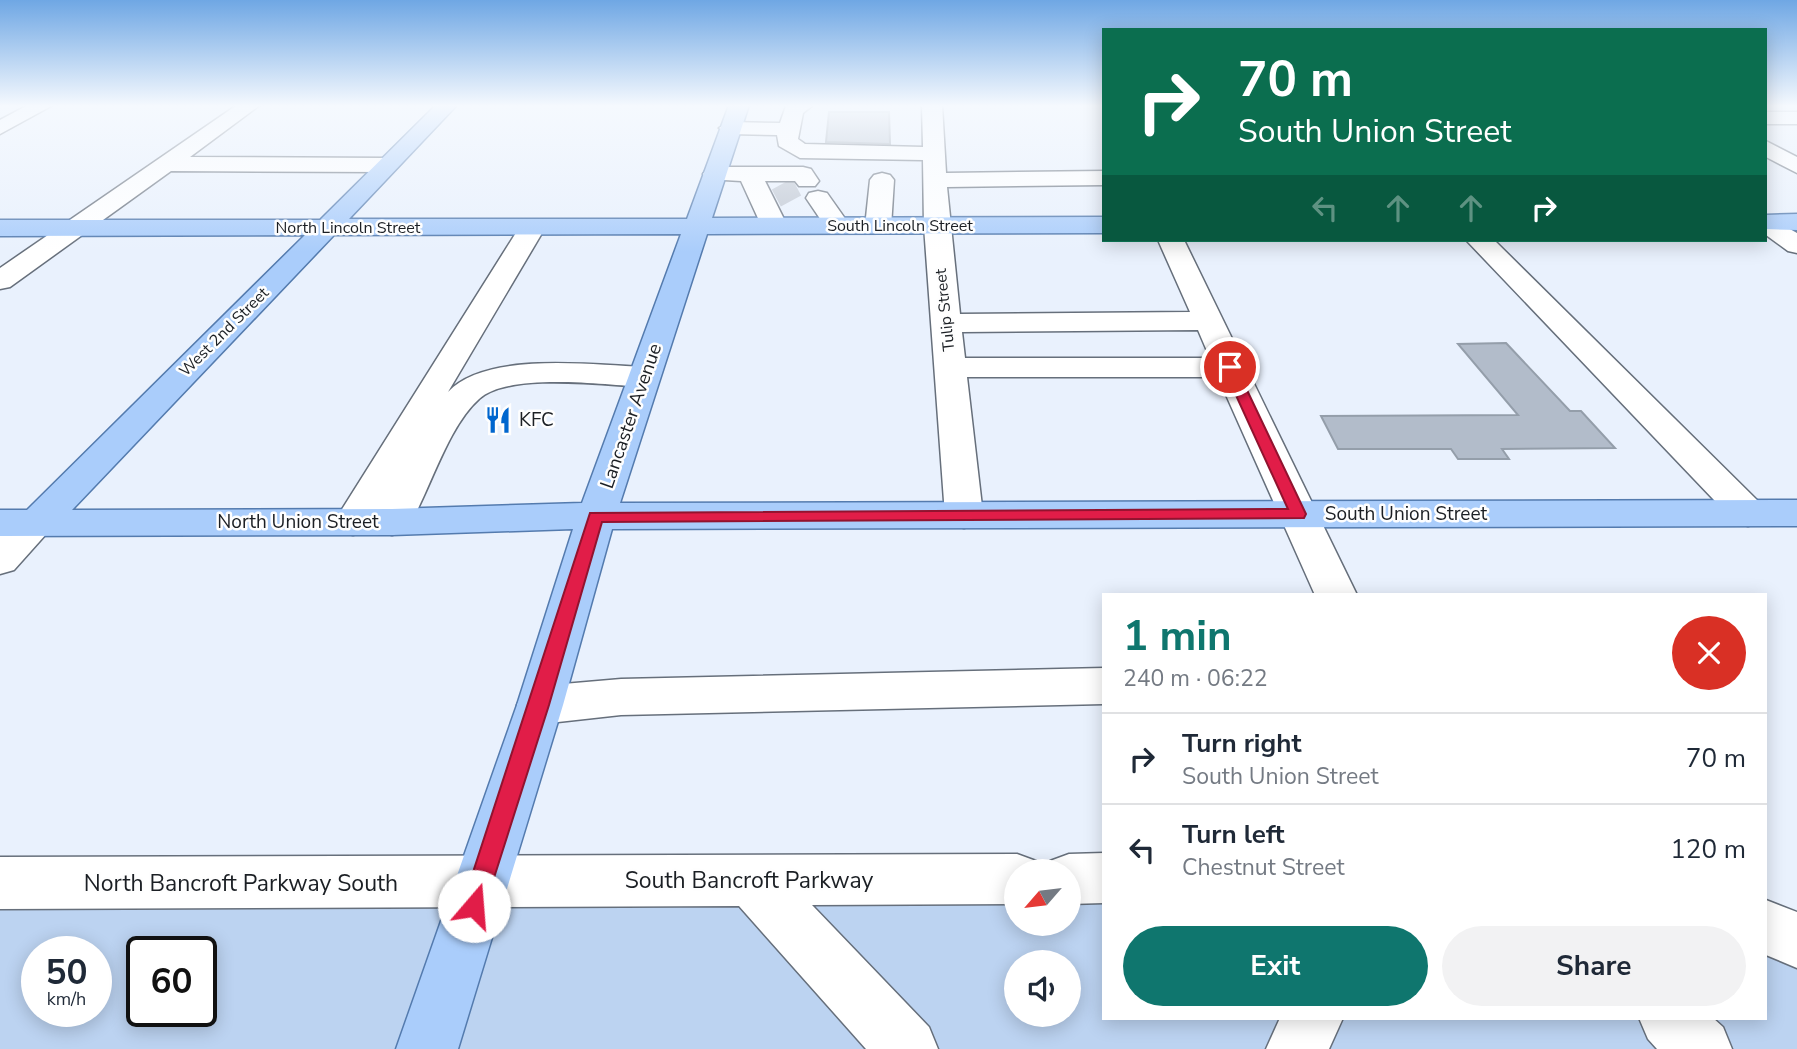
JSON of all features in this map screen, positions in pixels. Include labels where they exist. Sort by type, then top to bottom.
[{"type":"main road","name":"West 2nd Street","points":[[18,523],[326,228],[399,154]]},
{"type":"main road","name":"Lancaster Avenue","points":[[427,1049],[540,705],[596,517],[696,227],[730,195],[732,154]]},
{"type":"main road","points":[[1767,223],[1797,222]]},
{"type":"main road","name":"South Lincoln Street","points":[[696,227],[1102,225]]},
{"type":"main road","name":"North Lincoln Street","points":[[0,228],[696,227]]},
{"type":"main road","name":"South Union Street","points":[[596,517],[1797,513]]},
{"type":"main road","name":"North Union Street","points":[[18,523],[392,522],[596,517]]},
{"type":"street","points":[[0,281],[181,154]]},
{"type":"street","points":[[813,154],[935,167],[1102,178]]},
{"type":"street","name":"Tulip Street","points":[[934,154],[937,226],[964,515]]},
{"type":"street","points":[[1777,154],[1794,163]]},
{"type":"street","points":[[132,158],[170,162],[388,165]]},
{"type":"street","points":[[730,195],[750,174]]},
{"type":"street","points":[[730,195],[750,174]]},
{"type":"street","points":[[750,174],[783,187],[805,227]]},
{"type":"street","points":[[783,187],[803,174],[838,227]]},
{"type":"street","points":[[878,227],[882,180]]},
{"type":"street","points":[[730,195],[775,227]]},
{"type":"street","points":[[1767,224],[1797,245]]},
{"type":"street","points":[[353,522],[532,228]]},
{"type":"street","points":[[1172,242],[1335,593]]},
{"type":"street","points":[[1481,242],[1748,513]]},
{"type":"street","points":[[946,323],[1209,321]]},
{"type":"street","points":[[951,368],[1230,367]]},
{"type":"street","points":[[392,522],[448,418],[469,389],[493,379],[517,375],[644,377]]},
{"type":"street","name":"West 2nd Street","points":[[0,560],[18,523]]},
{"type":"street","points":[[540,705],[621,696],[1102,686]]},
{"type":"street","points":[[1082,879],[1102,878]]},
{"type":"street","name":"South Bancroft Parkway","points":[[481,882],[1004,879]]},
{"type":"street","points":[[751,880],[907,1049]]},
{"type":"street","name":"North Bancroft Parkway South","points":[[0,883],[481,882]]},
{"type":"street","points":[[1767,927],[1797,940]]},
{"type":"street","points":[[1297,1049],[1312,1020]]},
{"type":"street","points":[[1671,1020],[1701,1049]]},
{"type":"shaded area","points":[[1102,878],[1102,1020],[1767,1020],[1767,927],[1797,940],[1797,1049],[0,1049],[0,883],[1004,879],[1004,936],[1082,936],[1082,879]]},
{"type":"building","points":[[1506,343],[1570,411],[1581,411],[1615,448],[1502,449],[1509,459],[1458,459],[1451,449],[1338,449],[1321,416],[1518,415],[1458,344]]},
{"type":"tunnel","points":[[782,184],[791,201]]},
{"type":"place","name":"KFC","points":[[498,420]]},
{"type":"route","points":[[474,906],[540,705],[596,517],[1298,514],[1230,367]]}]
